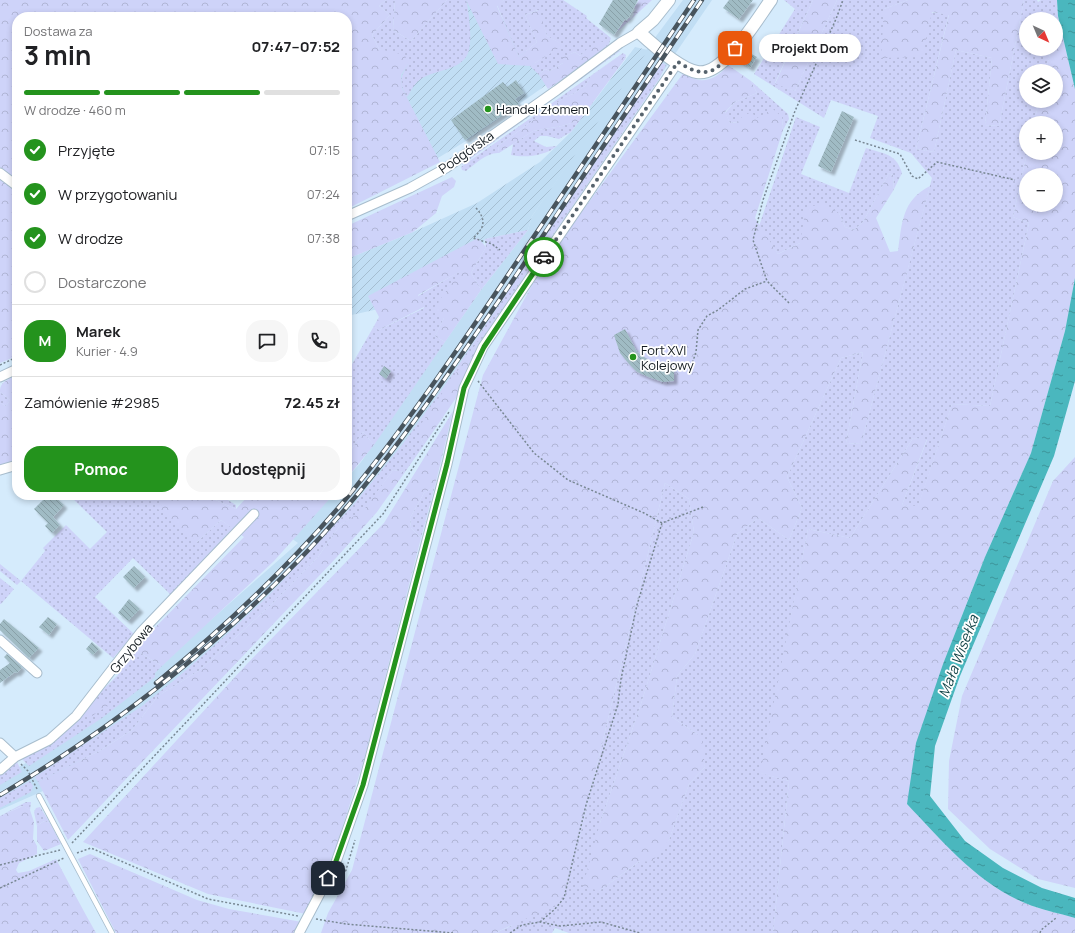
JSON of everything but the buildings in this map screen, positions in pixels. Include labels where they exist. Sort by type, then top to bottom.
[{"type":"street","name":"Podgórska","points":[[352,214],[410,188],[446,168],[557,90],[620,43],[639,32],[653,20],[669,0]]},
{"type":"street","points":[[639,32],[678,62],[698,73],[708,72],[726,60],[771,0]]},
{"type":"street","points":[[299,933],[312,919],[335,864],[363,785],[447,464],[464,388],[484,347],[678,62]]},
{"type":"street","points":[[0,173],[12,182]]},
{"type":"street","points":[[0,377],[12,371]]},
{"type":"street","points":[[0,470],[12,466]]},
{"type":"street","name":"Grzybowa","points":[[0,770],[15,757],[49,740],[76,716],[141,632],[254,514]]},
{"type":"street","points":[[0,640],[37,673]]},
{"type":"street","points":[[0,744],[15,757]]},
{"type":"lane","points":[[39,796],[112,933]]},
{"type":"path","points":[[789,303],[767,281],[753,240],[763,200],[783,144],[843,0]]},
{"type":"path","points":[[855,140],[900,154],[912,176],[918,179],[937,162],[1015,180]]},
{"type":"path","points":[[476,208],[484,223],[480,232],[473,238],[492,244],[500,250]]},
{"type":"path","points":[[690,370],[696,352],[698,330],[707,316],[718,310],[745,289],[767,281]]},
{"type":"path","points":[[0,365],[12,359]]},
{"type":"path","points":[[476,378],[534,453],[568,480],[644,512],[662,522]]},
{"type":"path","points":[[0,864],[67,848],[383,514],[452,408]]},
{"type":"path","points":[[662,522],[703,506]]},
{"type":"path","points":[[540,922],[555,909],[564,898],[586,805],[618,704],[621,679],[637,605],[662,522]]},
{"type":"path","points":[[15,757],[28,772],[39,796]]},
{"type":"path","points":[[0,888],[71,855],[91,848],[208,899],[346,924],[453,933]]},
{"type":"path","points":[[1040,933],[1041,930],[1056,918]]},
{"type":"path","points":[[510,933],[522,925],[540,922],[560,926],[602,922],[640,933]]},
{"type":"shaded area","points":[[460,0],[489,0],[549,83],[471,138],[433,161],[381,88]]},
{"type":"shaded area","points":[[683,0],[712,0],[393,466],[244,626],[43,791],[0,810],[0,778],[43,753],[145,678],[298,543],[291,538],[326,500],[352,500],[352,472],[361,462],[481,290],[528,230],[532,216],[654,39]]},
{"type":"shaded area","points":[[635,47],[648,50],[532,216],[528,230],[485,239],[478,258],[383,308],[352,315],[352,257],[413,232],[477,203],[540,162],[571,132]]},
{"type":"green space","points":[[0,0],[386,0],[379,6],[390,15],[372,35],[379,49],[405,55],[408,64],[401,75],[402,88],[440,162],[352,206],[352,12],[12,12],[12,358],[0,363],[0,173],[2,169],[0,167]]},
{"type":"green space","points":[[386,0],[395,0],[393,30],[411,41],[447,0],[466,0],[467,3],[470,38],[469,50],[466,57],[454,67],[431,74],[417,82],[407,97],[402,84],[402,77],[408,64],[379,49],[372,35],[390,15],[379,6]]},
{"type":"green space","points":[[395,0],[447,0],[411,41],[393,30]]},
{"type":"green space","points":[[466,0],[504,0],[497,6],[519,57],[537,42],[525,15],[539,10],[547,36],[564,45],[530,66],[498,64]]},
{"type":"green space","points":[[504,0],[563,0],[587,16],[586,18],[611,38],[607,49],[592,48],[580,56],[575,52],[564,57],[563,63],[550,71],[545,69],[539,75],[530,66],[563,45],[547,36],[538,10],[525,15],[537,42],[519,57],[497,5]]},
{"type":"green space","points":[[639,0],[652,0],[617,32],[625,20],[627,21],[629,18],[631,19],[636,9],[634,8]]},
{"type":"green space","points":[[784,0],[813,0],[775,83],[795,91],[837,0],[908,0],[884,9],[949,14],[916,149],[934,152],[956,50],[992,58],[985,125],[999,126],[1019,25],[1019,56],[1049,56],[1048,64],[1019,64],[1019,108],[1037,108],[1036,116],[1019,116],[1019,160],[1025,160],[1024,168],[1019,168],[1019,190],[1013,217],[1029,223],[990,406],[952,404],[918,507],[902,505],[927,440],[913,438],[850,538],[808,529],[761,773],[789,781],[773,933],[569,933],[555,928],[552,933],[495,933],[511,926],[579,839],[665,483],[689,499],[694,532],[641,704],[600,823],[599,891],[669,840],[689,784],[705,767],[697,734],[672,717],[677,676],[695,654],[737,534],[758,518],[789,540],[802,508],[787,477],[841,358],[863,352],[846,443],[861,444],[932,178],[911,153],[870,138],[878,116],[831,100],[824,118],[754,74],[795,9]]},
{"type":"green space","points":[[813,0],[837,0],[795,91],[775,84]]},
{"type":"green space","points":[[908,0],[1024,0],[1022,12],[1019,12],[1019,25],[999,126],[985,125],[992,58],[956,50],[934,152],[916,149],[949,15],[932,12],[922,57],[881,58],[884,9]]},
{"type":"green space","points":[[1024,0],[1037,0],[1038,2],[1041,0],[1057,0],[1058,12],[1022,12]]},
{"type":"green space","points":[[1063,37],[1075,89],[1075,278],[1065,331],[1031,453],[985,557],[943,664],[907,804],[961,860],[991,884],[1025,903],[1044,910],[1075,918],[1075,933],[773,933],[789,781],[760,773],[808,529],[850,538],[913,438],[927,439],[902,505],[918,506],[952,404],[990,406],[1029,223],[1013,217],[1019,190],[1019,212],[1063,212],[1063,168],[1024,168],[1025,160],[1063,160],[1063,116],[1036,116],[1037,108],[1063,108],[1063,64],[1048,64],[1049,56],[1063,56]]},
{"type":"green space","points":[[601,40],[606,44],[607,49],[548,89],[539,75],[545,69],[550,71],[563,63],[563,57],[575,52],[580,56],[588,48],[596,46]]},
{"type":"green space","points":[[620,51],[462,165],[462,162]]},
{"type":"green space","points":[[623,53],[626,55],[625,59],[621,55],[591,76],[585,86],[573,94],[565,97],[498,146],[499,153],[490,154],[466,171],[462,170],[461,167]]},
{"type":"green space","points":[[622,54],[625,59],[580,120],[562,126],[533,131],[499,153],[498,146],[565,97],[573,94],[585,86],[591,76]]},
{"type":"green space","points":[[662,63],[666,65],[659,79],[480,342],[478,342],[421,439],[424,445],[405,472],[393,470],[363,512],[341,524],[318,557],[273,603],[200,670],[158,696],[132,730],[103,749],[38,782],[35,777],[142,706],[224,637],[270,594],[354,504],[402,445],[443,388]]},
{"type":"green space","points":[[728,65],[751,81],[757,93],[735,102],[725,112],[730,123],[738,122],[745,113],[752,113],[757,118],[773,109],[782,117],[783,130],[755,218],[778,254],[800,243],[806,207],[825,204],[839,213],[845,227],[854,230],[863,222],[889,173],[894,176],[893,191],[876,218],[890,252],[898,251],[902,222],[905,213],[914,198],[930,186],[861,444],[846,443],[863,352],[841,358],[787,477],[802,508],[789,540],[758,518],[737,534],[695,654],[677,676],[672,717],[697,734],[702,741],[705,767],[689,784],[669,840],[652,862],[640,861],[599,891],[583,886],[600,823],[641,704],[694,532],[689,499],[665,483],[579,839],[560,903],[495,933],[321,933],[328,913],[352,870],[483,375],[543,265],[684,72],[694,78],[704,80],[718,75]]},
{"type":"green space","points":[[751,81],[788,114],[789,119],[783,130],[782,117],[766,115],[756,119],[730,123],[725,113],[735,102],[757,93]]},
{"type":"green space","points":[[796,117],[820,127],[801,174],[849,193],[866,148],[884,153],[893,158],[902,173],[893,191],[894,176],[889,173],[863,222],[854,230],[845,227],[839,213],[800,243],[778,254],[759,226]]},
{"type":"green space","points":[[580,120],[571,132],[559,139],[540,136],[534,141],[546,147],[557,146],[547,152],[535,155],[511,155],[513,144],[533,131],[562,126]]},
{"type":"green space","points":[[452,177],[456,181],[454,187],[442,196],[436,213],[413,232],[352,257],[352,224]]},
{"type":"green space","points":[[528,230],[481,290],[471,273],[486,247],[485,239]]},
{"type":"green space","points":[[478,238],[486,247],[471,273],[481,290],[445,342],[435,336],[444,318],[433,309],[461,271],[418,295],[424,307],[379,330],[374,326],[379,317],[368,296]]},
{"type":"green space","points":[[462,270],[444,318],[435,336],[445,342],[374,445],[363,432],[352,448],[352,364],[374,326],[379,330],[424,308],[418,296]]},
{"type":"green space","points":[[478,341],[480,342],[456,398],[424,445],[421,439],[419,427]]},
{"type":"green space","points":[[12,378],[12,462],[0,465],[0,403],[6,406],[10,400],[0,392],[1,385]]},
{"type":"green space","points":[[0,392],[10,400],[6,406],[0,403]]},
{"type":"green space","points":[[453,411],[435,486],[424,493],[410,518],[411,528],[421,538],[364,760],[335,850],[306,914],[208,894],[83,842],[246,665],[384,523]]},
{"type":"green space","points":[[363,432],[374,445],[352,472],[352,448]]},
{"type":"green space","points":[[1075,457],[1075,888],[1038,879],[990,849],[948,809],[949,761],[962,696],[1053,481]]},
{"type":"green space","points":[[393,470],[405,472],[377,512],[336,558],[68,840],[38,782],[103,749],[132,730],[158,696],[200,670],[273,603],[318,557],[341,524],[363,511]]},
{"type":"green space","points":[[435,486],[421,538],[411,528],[410,518],[424,493]]},
{"type":"green space","points":[[74,500],[174,500],[197,542],[221,520],[235,530],[171,595],[133,558],[95,597],[134,634],[113,658],[21,581],[45,551],[43,548],[66,525],[90,549],[107,532]]},
{"type":"green space","points":[[166,500],[215,500],[236,509],[244,500],[329,500],[274,561],[162,666],[134,649],[244,537],[221,520],[197,542],[158,509]]},
{"type":"green space","points":[[215,500],[228,500],[236,505],[236,509]]},
{"type":"green space","points":[[0,564],[21,581],[17,585],[0,571]]},
{"type":"green space","points":[[0,578],[14,589],[1,604],[0,604]]},
{"type":"green space","points":[[134,649],[162,666],[155,673],[155,677],[102,718],[29,766],[21,758],[46,745],[118,675],[122,662]]},
{"type":"green space","points":[[104,698],[108,706],[92,716],[78,718],[91,701]]},
{"type":"green space","points":[[16,760],[22,772],[0,785],[0,774]]},
{"type":"green space","points":[[30,781],[33,786],[31,792],[0,808],[0,798]]},
{"type":"green space","points":[[26,802],[31,802],[30,810],[22,806],[0,816]]},
{"type":"green space","points":[[23,806],[30,810],[34,822],[33,839],[37,846],[37,854],[19,863],[16,870],[18,873],[29,871],[56,859],[96,933],[0,933],[0,816]]},
{"type":"green space","points":[[40,807],[50,823],[44,821],[37,826],[34,812],[36,808]]},
{"type":"green space","points":[[44,821],[50,823],[61,844],[44,851],[37,841],[37,826]]},
{"type":"green space","points":[[90,854],[197,900],[229,909],[302,922],[295,933],[116,933],[78,859]]},
{"type":"water","points":[[1057,0],[1075,0],[1075,89],[1063,37],[1063,12],[1058,12]]},
{"type":"water","name":"Mała Wisełka","points":[[1075,278],[1075,381],[1054,456],[960,676],[935,746],[930,796],[965,841],[1003,868],[1042,888],[1075,898],[1075,918],[1044,910],[1025,903],[1008,895],[991,884],[961,860],[907,804],[916,743],[943,664],[985,557],[1031,453],[1065,331]]},
{"type":"railway","points":[[352,491],[415,409],[459,346],[694,0]]},
{"type":"railway","points":[[0,795],[80,744],[156,689],[228,628],[296,563],[326,531],[382,464],[434,394],[509,286],[702,0]]},
{"type":"railway","points":[[156,683],[206,641],[255,596],[301,549],[345,500]]},
{"type":"way so far","points":[[544,257],[609,163],[641,113],[678,62],[698,73],[708,72],[726,60],[735,48]]},
{"type":"place","name":"Projekt Dom","points":[[735,48]]},
{"type":"place","name":"Handel złomem","points":[[488,109]]},
{"type":"place","name":"Fort XVI Kolejowy","points":[[633,357]]},
{"type":"route","points":[[328,878],[335,864],[363,785],[447,464],[464,388],[484,347],[544,257]]}]
